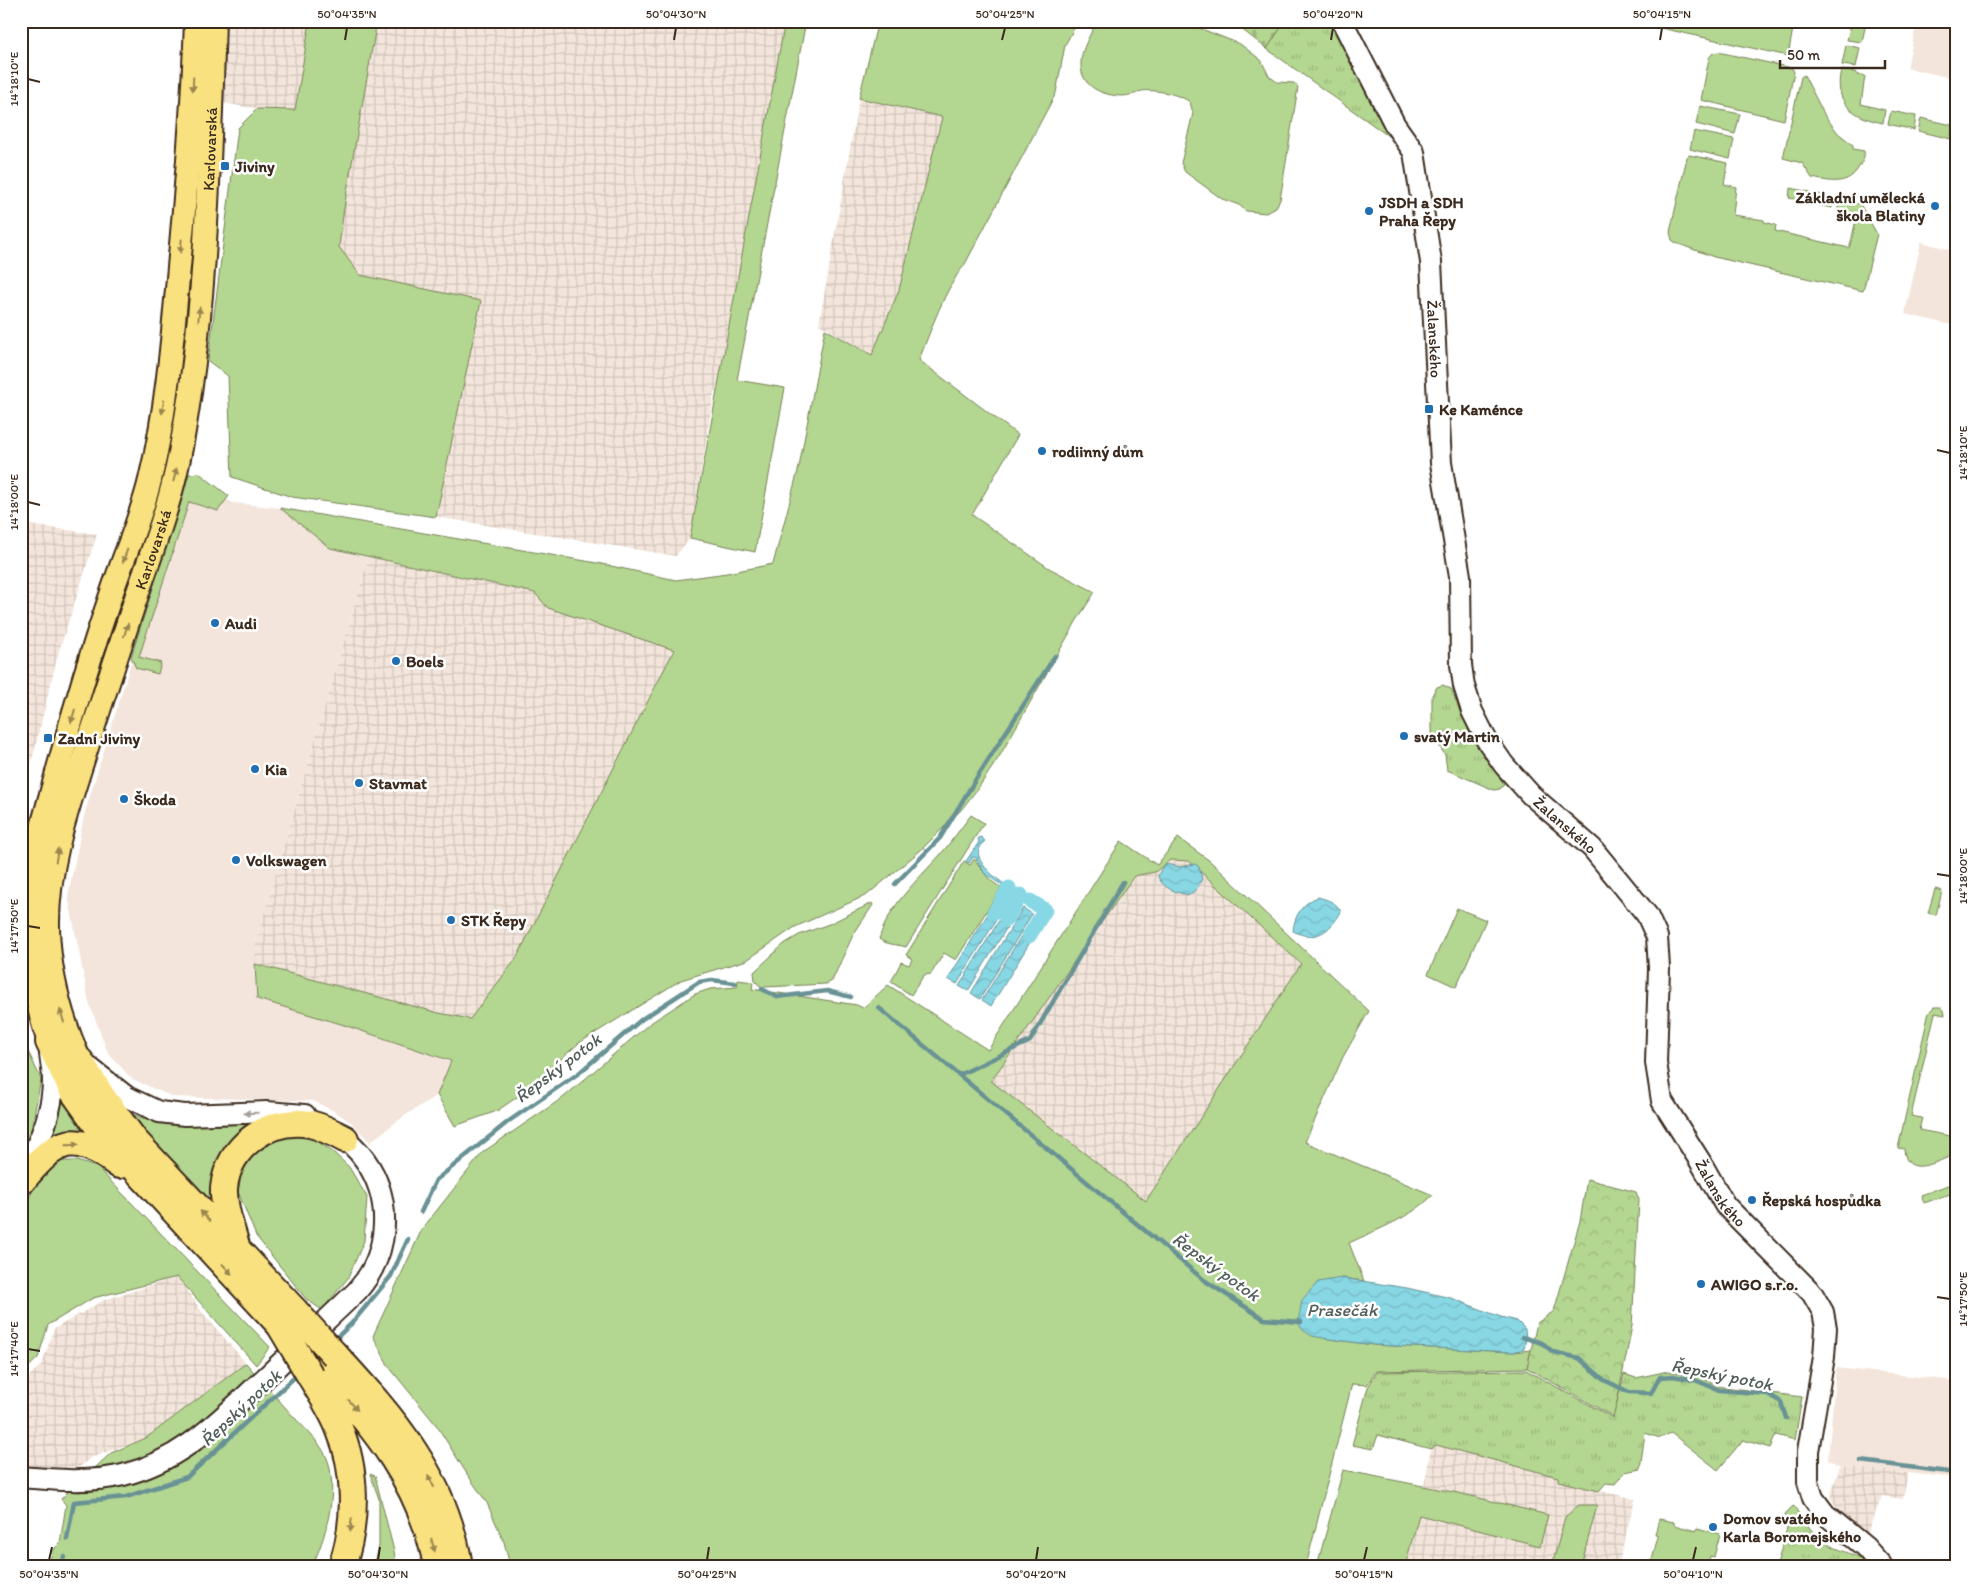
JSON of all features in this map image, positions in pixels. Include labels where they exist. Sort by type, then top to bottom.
[{"type":"highway","points":[[49,1042],[64,1075],[83,1107],[116,1148],[158,1195],[288,1318]]},
{"type":"highway","points":[[80,1061],[102,1098],[130,1134],[238,1252],[322,1367],[369,1424],[402,1470],[425,1520],[438,1566]]},
{"type":"highway","points":[[238,1252],[226,1211],[224,1191],[230,1164],[240,1150],[253,1138],[266,1130],[289,1124],[320,1127],[345,1139]]},
{"type":"highway","points":[[21,1181],[40,1159],[51,1150],[64,1145],[78,1144],[98,1150],[158,1195]]},
{"type":"highway","points":[[322,1367],[380,1404],[409,1441],[436,1491],[459,1558]]},
{"type":"highway","points":[[322,1367],[349,1465],[352,1493],[352,1521],[342,1566]]},
{"type":"main road","name":"Karlovarská","points":[[49,1042],[36,999],[29,954],[28,929],[31,880],[48,808],[84,678],[142,510],[158,443],[172,344],[185,211],[192,119],[196,21]]},
{"type":"main road","name":"Karlovarská","points":[[80,1061],[63,1017],[54,984],[48,924],[52,881],[67,811],[162,521],[179,458],[190,396],[202,291],[208,194],[214,21]]},
{"type":"street","name":"Žalanského","points":[[1342,21],[1395,124],[1414,152],[1431,262],[1441,463],[1460,576],[1461,665],[1464,686],[1472,711],[1486,740],[1504,765],[1531,795],[1592,848],[1647,915],[1657,937],[1659,968],[1656,1063],[1662,1101],[1725,1205],[1812,1293],[1823,1312],[1826,1328],[1824,1357],[1808,1451],[1808,1482],[1814,1498],[1825,1514],[1865,1548],[1882,1566]]},
{"type":"street","points":[[21,1181],[46,1125],[50,1108],[53,1082],[49,1042]]},
{"type":"street","points":[[21,1477],[59,1480],[108,1478],[149,1466],[174,1455],[188,1446],[214,1425],[357,1291],[372,1270],[383,1241],[384,1213],[380,1193],[372,1171],[360,1154],[345,1139],[321,1121],[295,1113],[267,1112],[185,1115],[160,1112],[127,1097],[80,1061]]},
{"type":"shaded area","points":[[225,21],[310,21],[295,110],[257,109],[218,102]]},
{"type":"shaded area","points":[[377,21],[785,21],[718,383],[714,393],[690,538],[676,556],[436,517],[481,301],[360,275],[339,247],[344,208]]},
{"type":"shaded area","points":[[1917,21],[1956,21],[1956,79],[1907,68]]},
{"type":"shaded area","points":[[859,98],[942,117],[899,290],[872,355],[819,324]]},
{"type":"shaded area","points":[[1921,242],[1956,251],[1956,326],[1905,314]]},
{"type":"shaded area","points":[[188,478],[233,503],[280,508],[330,548],[369,557],[256,941],[255,964],[257,999],[341,1024],[452,1062],[437,1095],[403,1117],[370,1142],[352,1123],[334,1111],[313,1101],[173,1097],[132,1079],[108,1053],[89,1003],[68,895],[85,812]]},
{"type":"shaded area","points":[[21,524],[97,534],[58,654],[25,789],[21,789]]},
{"type":"shaded area","points":[[369,557],[535,593],[548,608],[674,649],[516,959],[470,1019],[439,1013],[255,964],[256,941]]},
{"type":"shaded area","points":[[1170,860],[1189,861],[1301,964],[1146,1201],[991,1081],[1134,876],[1155,872]]},
{"type":"shaded area","points":[[178,1277],[202,1312],[246,1363],[146,1438],[90,1458],[71,1475],[36,1471],[21,1466],[21,1384],[42,1364],[54,1329],[104,1300]]},
{"type":"shaded area","points":[[1836,1368],[1956,1381],[1956,1478],[1840,1466],[1828,1459]]},
{"type":"shaded area","points":[[1436,1445],[1559,1477],[1558,1481],[1635,1499],[1618,1566],[1405,1566],[1419,1515],[1539,1546],[1548,1516],[1424,1486],[1431,1449]]},
{"type":"shaded area","points":[[1840,1466],[1908,1473],[1903,1499],[1882,1496],[1867,1534],[1839,1511],[1830,1497]]},
{"type":"green space","points":[[310,21],[377,21],[344,208],[339,247],[360,275],[481,301],[436,517],[292,497],[232,477],[228,376],[208,361],[238,128],[257,109],[295,110]]},
{"type":"green space","points":[[785,21],[806,21],[737,380],[785,388],[755,552],[690,538]]},
{"type":"green space","points":[[878,21],[1078,21],[1065,45],[1056,93],[965,264],[957,274],[944,298],[919,360],[1018,435],[972,515],[1049,568],[1095,592],[999,757],[979,787],[961,810],[921,850],[867,895],[795,927],[747,960],[681,980],[579,1043],[520,1095],[497,1111],[455,1126],[437,1095],[451,1061],[341,1024],[257,999],[255,964],[439,1013],[470,1019],[516,959],[674,650],[548,608],[535,593],[330,548],[280,508],[597,563],[676,580],[773,564],[799,467],[825,329],[872,355],[899,290],[942,117],[859,98]]},
{"type":"green space","points":[[1097,21],[1181,21],[1240,44],[1261,60],[1269,76],[1277,82],[1294,83],[1298,87],[1280,200],[1276,207],[1266,213],[1246,211],[1239,205],[1222,199],[1185,172],[1181,163],[1193,113],[1190,102],[1173,94],[1153,91],[1141,91],[1125,96],[1115,96],[1094,89],[1089,84],[1082,73],[1081,59],[1086,42]]},
{"type":"green space","points":[[1231,21],[1285,21],[1267,49]]},
{"type":"green space","points":[[1285,21],[1331,21],[1366,84],[1391,138],[1267,49]]},
{"type":"green space","points":[[1629,21],[1787,21],[1794,23],[1788,56]]},
{"type":"green space","points":[[1852,21],[1866,23],[1862,42],[1847,40]]},
{"type":"green space","points":[[1846,45],[1860,48],[1856,67],[1842,65]]},
{"type":"green space","points":[[1718,52],[1792,68],[1794,72],[1784,120],[1701,100],[1709,58],[1713,53]]},
{"type":"green space","points":[[1841,70],[1865,76],[1861,104],[1885,110],[1883,123],[1863,117],[1848,107],[1840,91]]},
{"type":"green space","points":[[1804,75],[1825,116],[1838,133],[1853,145],[1853,149],[1864,151],[1863,159],[1855,173],[1844,180],[1826,181],[1812,178],[1802,163],[1783,158],[1801,77]]},
{"type":"green space","points":[[1700,106],[1740,114],[1735,134],[1696,124]]},
{"type":"green space","points":[[1891,111],[1916,116],[1914,130],[1888,124]]},
{"type":"green space","points":[[1921,118],[1952,125],[1951,139],[1918,131]]},
{"type":"green space","points":[[1694,131],[1734,139],[1730,159],[1690,149]]},
{"type":"green space","points":[[1689,155],[1728,163],[1724,184],[1736,187],[1733,215],[1764,220],[1764,222],[1776,225],[1775,231],[1849,248],[1857,214],[1838,209],[1839,199],[1860,204],[1877,234],[1863,291],[1714,257],[1672,240],[1670,232]]},
{"type":"green space","points":[[1790,188],[1810,192],[1808,202],[1789,198]]},
{"type":"green space","points":[[1815,193],[1834,198],[1832,208],[1813,204]]},
{"type":"green space","points":[[199,473],[229,496],[218,511],[189,502],[139,657],[161,663],[158,674],[136,668],[131,657],[189,474]]},
{"type":"green space","points":[[1443,685],[1451,689],[1471,736],[1504,784],[1500,789],[1494,790],[1447,770],[1445,755],[1432,734],[1432,695],[1437,687]]},
{"type":"green space","points":[[971,815],[984,823],[906,947],[879,939],[897,904],[940,855]]},
{"type":"green space","points":[[1178,838],[1210,861],[1369,1011],[1343,1057],[1305,1142],[1433,1195],[1404,1217],[1349,1243],[1364,1281],[1342,1278],[1329,1339],[1374,1345],[1513,1352],[1531,1350],[1527,1368],[1376,1371],[1367,1385],[1352,1384],[1306,1566],[510,1566],[504,1542],[487,1503],[437,1426],[389,1367],[373,1336],[422,1229],[483,1152],[564,1097],[649,1024],[695,994],[710,989],[737,987],[738,980],[753,982],[752,989],[857,1005],[863,1008],[888,985],[988,1050],[1121,841],[1157,865]],"holes":[[[1170,860],[1189,861],[1301,964],[1146,1201],[991,1081],[1134,876],[1155,872]]]},
{"type":"green space","points":[[974,859],[989,879],[1001,888],[956,960],[944,953],[931,974],[924,975],[911,995],[891,982],[901,962],[909,965],[912,959],[906,955],[964,861],[970,865]]},
{"type":"green space","points":[[1935,889],[1942,891],[1936,915],[1928,913]]},
{"type":"green space","points":[[872,903],[873,905],[853,935],[832,981],[826,984],[765,987],[760,986],[755,981],[754,972],[784,944],[799,935],[829,924]]},
{"type":"green space","points":[[1457,908],[1486,920],[1456,987],[1428,974]]},
{"type":"green space","points":[[1934,1007],[1940,1007],[1944,1010],[1945,1015],[1935,1013],[1911,1116],[1922,1118],[1919,1130],[1956,1137],[1956,1154],[1932,1164],[1917,1166],[1910,1164],[1904,1149],[1898,1148],[1929,1012]]},
{"type":"green space","points":[[26,1047],[41,1079],[31,1131],[21,1151],[21,1069]]},
{"type":"green space","points":[[60,1092],[93,1138],[45,1142]]},
{"type":"green space","points":[[123,1110],[138,1117],[169,1124],[200,1126],[250,1125],[213,1211]]},
{"type":"green space","points":[[279,1136],[310,1136],[333,1152],[349,1167],[367,1197],[364,1241],[348,1278],[322,1310],[306,1299],[256,1236],[238,1192],[242,1161]]},
{"type":"green space","points":[[59,1161],[77,1161],[97,1167],[270,1347],[256,1365],[177,1277],[93,1298],[48,1325],[38,1358],[21,1374],[21,1216],[37,1181]]},
{"type":"green space","points":[[1587,1179],[1636,1192],[1639,1200],[1632,1326],[1614,1417],[1527,1368],[1537,1323],[1554,1311],[1580,1221]]},
{"type":"green space","points":[[1956,1182],[1956,1192],[1924,1203],[1921,1195]]},
{"type":"green space","points":[[246,1363],[314,1438],[327,1457],[331,1476],[331,1503],[326,1529],[312,1566],[49,1566],[52,1551],[60,1543],[66,1505],[61,1499],[69,1491],[81,1492],[83,1479],[111,1453],[146,1438]]},
{"type":"green space","points":[[1526,1370],[1613,1418],[1624,1374],[1636,1378],[1668,1371],[1700,1376],[1716,1386],[1802,1397],[1795,1440],[1776,1435],[1770,1448],[1743,1440],[1718,1470],[1671,1433],[1660,1438],[1645,1433],[1640,1469],[1625,1472],[1615,1484],[1606,1483],[1599,1491],[1558,1481],[1558,1477],[1436,1445],[1431,1449],[1378,1435],[1373,1449],[1352,1445],[1368,1387],[1377,1372]]},
{"type":"green space","points":[[1343,1470],[1463,1494],[1548,1515],[1540,1546],[1419,1515],[1405,1566],[1317,1566]]},
{"type":"green space","points":[[370,1474],[375,1476],[396,1566],[374,1566],[379,1546],[379,1499]]},
{"type":"green space","points":[[1579,1505],[1597,1505],[1581,1566],[1552,1566],[1565,1517]]},
{"type":"green space","points":[[1794,1506],[1808,1526],[1820,1538],[1830,1545],[1860,1558],[1870,1566],[1774,1566],[1777,1565],[1788,1524],[1785,1515]]},
{"type":"green space","points":[[1659,1519],[1674,1522],[1674,1525],[1696,1531],[1697,1528],[1720,1534],[1714,1557],[1710,1556],[1708,1566],[1647,1566],[1648,1563],[1651,1564],[1658,1536],[1655,1535]]},
{"type":"water","points":[[981,837],[985,841],[979,850],[981,861],[989,871],[1016,892],[1051,912],[1049,916],[985,874],[975,857],[969,863],[966,861],[979,842],[978,838]]},
{"type":"water","points":[[1165,864],[1180,867],[1195,864],[1199,867],[1202,879],[1198,887],[1190,895],[1176,892],[1164,885],[1158,877]]},
{"type":"water","points":[[1000,894],[1009,899],[957,984],[948,979]]},
{"type":"water","points":[[1318,897],[1337,906],[1341,912],[1337,919],[1327,930],[1315,935],[1309,936],[1293,931],[1295,920],[1300,910],[1308,902]]},
{"type":"water","points":[[1011,901],[1020,906],[968,991],[959,986]]},
{"type":"water","points":[[1023,908],[1032,914],[980,999],[971,993]]},
{"type":"water","points":[[1034,915],[1043,921],[991,1006],[982,1000]]},
{"type":"water","name":"Prasečák","points":[[1342,1278],[1407,1288],[1451,1298],[1517,1321],[1525,1329],[1524,1349],[1513,1352],[1374,1345],[1312,1336],[1303,1330],[1298,1323],[1302,1300],[1318,1282]]},
{"type":"waterway","points":[[895,884],[940,838],[1055,656]]},
{"type":"waterway","points":[[959,1075],[1030,1041],[1123,882]]},
{"type":"waterway","points":[[994,913],[1009,888]]},
{"type":"waterway","points":[[1006,920],[1021,895]]},
{"type":"waterway","points":[[1029,936],[1045,910],[1030,901]]},
{"type":"waterway","name":"Řepský potok","points":[[421,1212],[436,1180],[509,1121],[579,1073],[642,1019],[699,982],[712,980],[735,983]]},
{"type":"waterway","name":"Řepský potok","points":[[762,989],[777,997],[827,991],[851,997]]},
{"type":"waterway","name":"Řepský potok","points":[[879,1008],[1204,1280],[1264,1319],[1301,1322]]},
{"type":"waterway","name":"Řepský potok","points":[[333,1341],[352,1323],[391,1276],[408,1239]]},
{"type":"waterway","name":"Řepský potok","points":[[1522,1337],[1542,1343],[1553,1352],[1579,1358],[1604,1380],[1629,1392],[1651,1393],[1660,1377],[1673,1376],[1695,1380],[1719,1390],[1768,1394],[1781,1402],[1786,1418]]},
{"type":"waterway","name":"Řepský potok","points":[[67,1539],[74,1502],[126,1497],[187,1477],[298,1374]]},
{"type":"waterway","name":"Řepský potok","points":[[1861,1461],[1956,1473]]},
{"type":"waterway","name":"Řepský potok","points":[[62,1566],[64,1556]]},
{"type":"waterway","name":"Řepský potok","points":[[21,1563],[34,1565]]},
{"type":"place","name":"Jiviny","points":[[225,166]]},
{"type":"place","name":"Základní umělecká škola Blatiny","points":[[1935,206]]},
{"type":"place","name":"JSDH a SDH Praha Řepy","points":[[1369,211]]},
{"type":"place","name":"Ke Kaménce","points":[[1429,409]]},
{"type":"place","name":"rodiinný dům","points":[[1042,451]]},
{"type":"place","name":"Audi","points":[[215,623]]},
{"type":"place","name":"Boels","points":[[396,661]]},
{"type":"place","name":"svatý Martin","points":[[1404,736]]},
{"type":"place","name":"Zadní Jiviny","points":[[48,738]]},
{"type":"place","name":"Kia","points":[[255,769]]},
{"type":"place","name":"Stavmat","points":[[359,783]]},
{"type":"place","name":"Škoda","points":[[124,799]]},
{"type":"place","name":"Volkswagen","points":[[236,860]]},
{"type":"place","name":"STK Řepy","points":[[451,920]]},
{"type":"place","name":"Řepská hospůdka","points":[[1752,1200]]},
{"type":"place","name":"AWIGO s.r.o.","points":[[1701,1284]]},
{"type":"place","name":"Domov svatého Karla Boromejského","points":[[1713,1527]]}]
